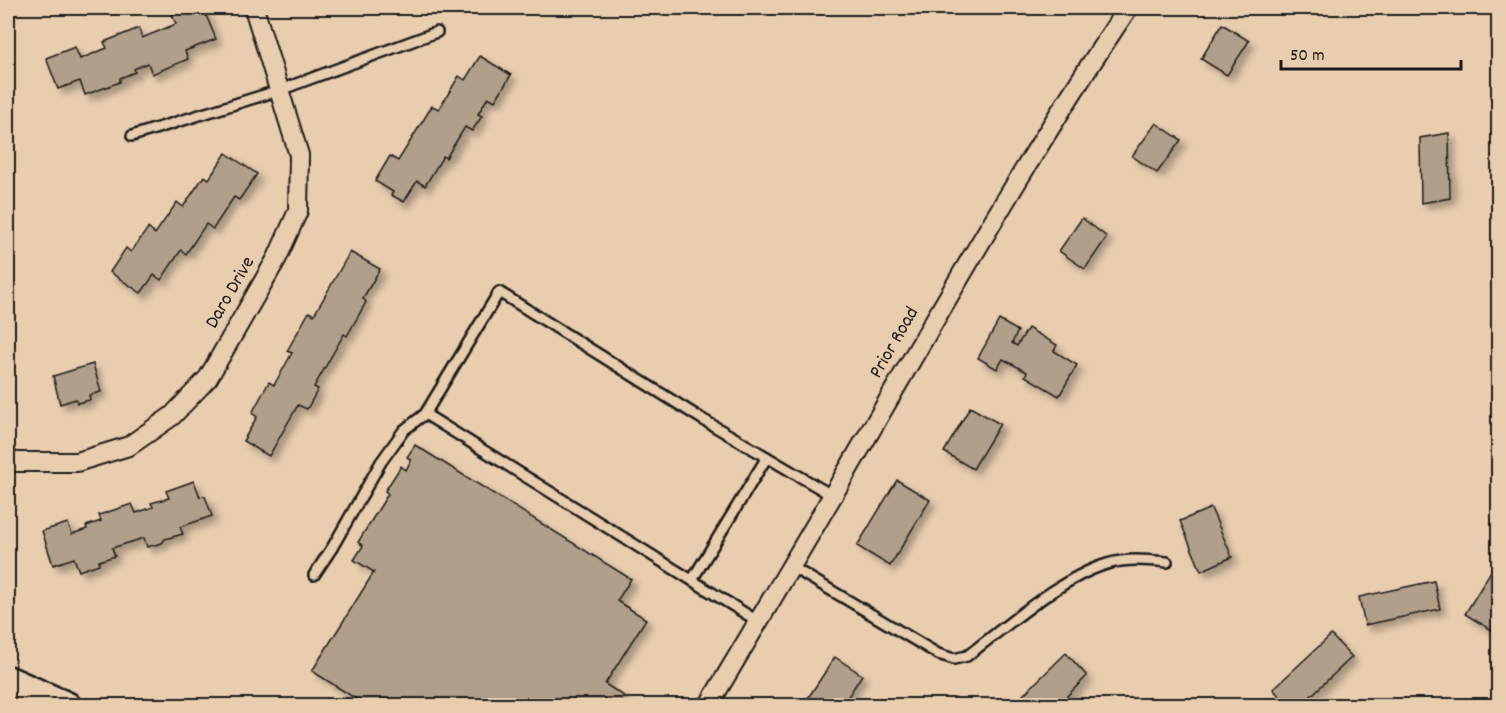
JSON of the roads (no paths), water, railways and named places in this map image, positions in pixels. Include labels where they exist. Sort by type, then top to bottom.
[{"type":"main road","points":[[8,680],[67,705]]},
{"type":"street","name":"Daro Drive","points":[[8,459],[15,462],[77,462],[129,446],[172,416],[208,378],[277,258],[298,211],[299,155],[254,8]]},
{"type":"street","name":"Prior Road","points":[[708,705],[792,567],[1002,204],[1095,56],[1128,8]]},
{"type":"lane","points":[[132,136],[280,90],[437,32]]},
{"type":"lane","points":[[314,576],[381,462],[404,430],[425,414],[499,292],[692,413],[832,496]]},
{"type":"lane","points":[[425,414],[759,622]]},
{"type":"lane","points":[[692,580],[767,457]]},
{"type":"lane","points":[[792,567],[938,654],[954,659],[967,656],[1061,585],[1107,564],[1142,559],[1167,562]]}]
